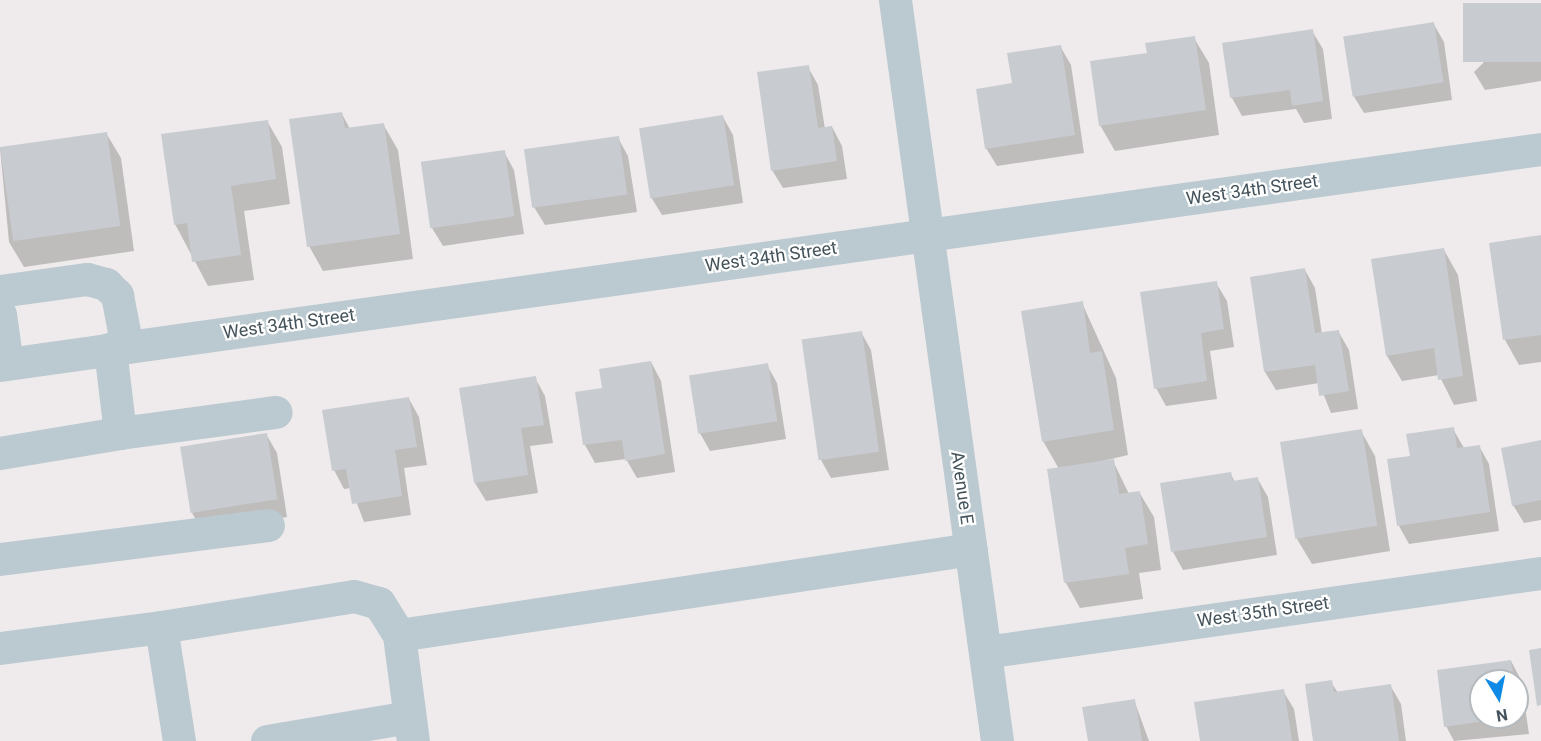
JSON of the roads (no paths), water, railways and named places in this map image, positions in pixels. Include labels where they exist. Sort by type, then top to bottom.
[{"type":"street","name":"Avenue E","points":[[895,0],[997,741]]},
{"type":"street","name":"West 34th Street","points":[[3,364],[1541,149]]},
{"type":"street","points":[[0,291],[87,279],[106,284],[117,295],[120,433]]},
{"type":"street","points":[[0,314],[3,364]]},
{"type":"street","points":[[0,453],[120,433],[276,412]]},
{"type":"street","points":[[0,559],[268,525]]},
{"type":"street","points":[[399,635],[971,549]]},
{"type":"street","name":"West 35th Street","points":[[985,652],[1541,573]]},
{"type":"street","points":[[0,648],[161,627],[354,596],[379,603],[399,635],[411,729],[267,741]]},
{"type":"street","points":[[161,627],[179,741]]}]
